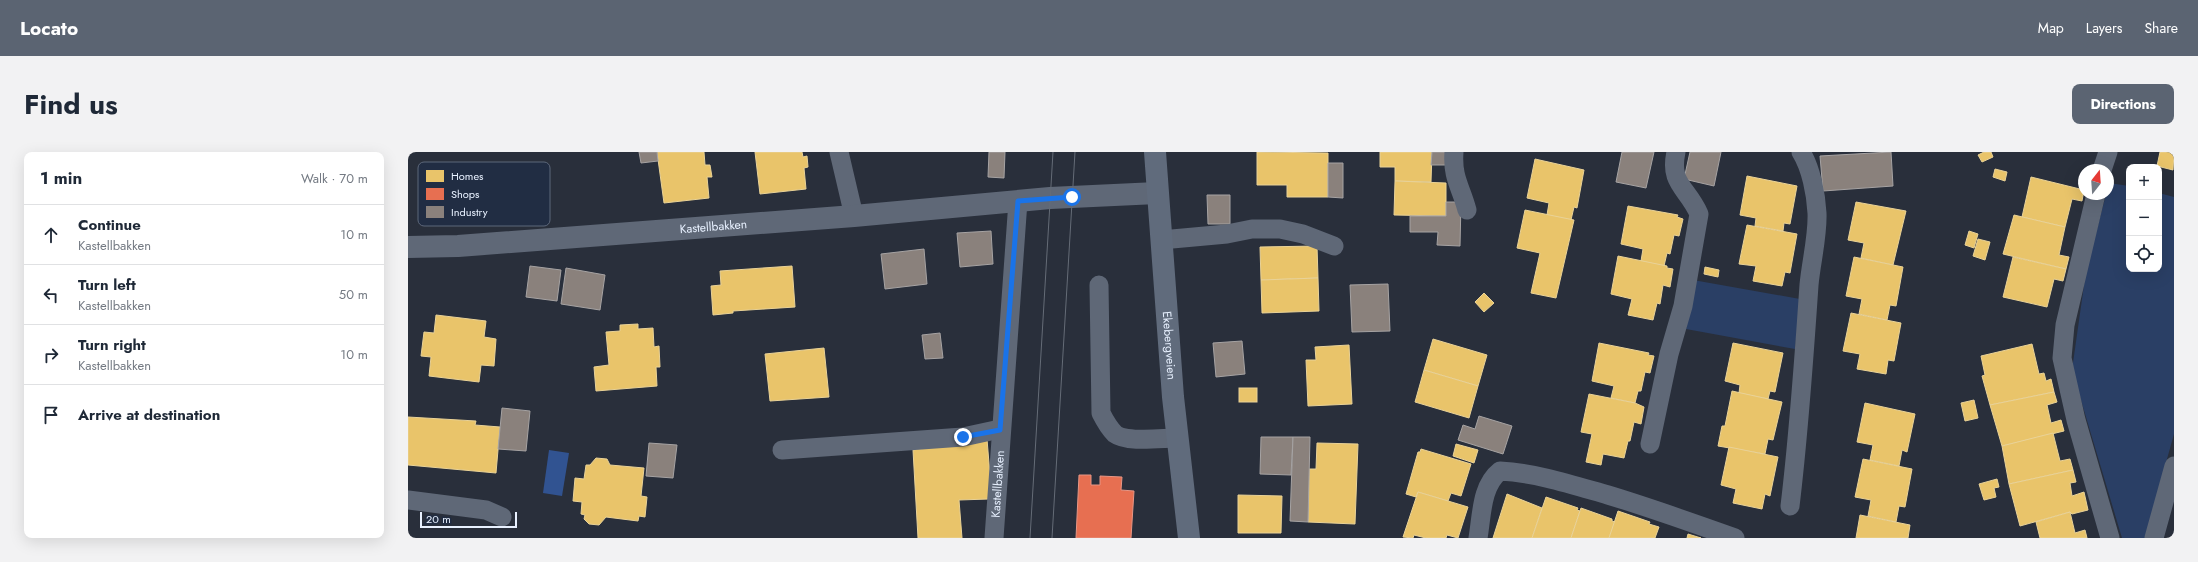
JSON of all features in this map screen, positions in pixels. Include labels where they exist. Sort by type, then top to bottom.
[{"type":"main road","name":"Ekebergveien","points":[[1155,152],[1177,438],[1189,538]]},
{"type":"street","name":"Kastellbakken","points":[[408,248],[458,246],[854,216],[1018,201],[1157,193]]},
{"type":"lane","points":[[839,152],[854,216]]},
{"type":"lane","points":[[1454,152],[1454,164],[1458,188],[1467,210]]},
{"type":"lane","points":[[1650,444],[1669,354],[1683,306],[1699,214],[1694,201],[1675,177],[1673,165],[1676,152]]},
{"type":"lane","points":[[1790,506],[1799,428],[1809,285],[1817,214],[1813,186],[1805,159],[1801,152]]},
{"type":"lane","points":[[2095,200],[2065,325],[2062,358],[2076,420],[2110,538]]},
{"type":"lane","name":"Kastellbakken","points":[[994,538],[1000,430],[1018,201]]},
{"type":"lane","points":[[1161,240],[1227,234],[1252,229],[1280,228],[1303,234],[1334,246]]},
{"type":"lane","points":[[1099,285],[1101,413],[1108,427],[1117,435],[1142,439],[1177,438]]},
{"type":"lane","points":[[782,450],[963,437],[1000,430]]},
{"type":"lane","points":[[2154,538],[2174,466]]},
{"type":"lane","points":[[1478,538],[1486,489],[1491,478],[1500,471],[1544,478],[1588,489],[1676,516],[1735,538]]},
{"type":"lane","points":[[408,500],[486,510],[502,517]]},
{"type":"shaded area","points":[[2114,184],[2126,186],[2126,272],[2162,272],[2162,194],[2174,197],[2174,434],[2145,538],[2122,538],[2072,370],[2086,271],[2105,200],[2114,200]]},
{"type":"shaded area","points":[[1693,280],[1800,299],[1795,349],[1686,329]]},
{"type":"shaded area","points":[[549,450],[569,453],[562,496],[543,493]]},
{"type":"building: Homes","points":[[657,152],[704,152],[705,165],[710,165],[712,177],[707,177],[709,198],[664,203]]},
{"type":"building: Homes","points":[[755,152],[802,152],[803,157],[807,156],[808,167],[804,168],[806,189],[760,194]]},
{"type":"building: Homes","points":[[1257,152],[1328,153],[1328,197],[1287,197],[1287,185],[1257,185]]},
{"type":"building: Homes","points":[[1380,152],[1432,152],[1431,182],[1395,181],[1395,167],[1380,167]]},
{"type":"building: Homes","points":[[1984,152],[1991,152],[1993,157],[1982,162],[1978,155]]},
{"type":"building: Homes","points":[[2160,152],[2174,152],[2173,170],[2162,167],[2162,164],[2157,164]]},
{"type":"building: Homes","points":[[1535,159],[1584,170],[1577,208],[1574,207],[1571,220],[1547,215],[1549,203],[1527,198]]},
{"type":"building: Homes","points":[[1995,169],[2007,172],[2005,181],[1993,177]]},
{"type":"building: Homes","points":[[1747,176],[1797,186],[1790,224],[1784,223],[1783,231],[1755,226],[1756,218],[1740,215]]},
{"type":"building: Homes","points":[[2031,177],[2078,189],[2078,200],[2082,201],[2072,199],[2065,227],[2022,217]]},
{"type":"building: Homes","points":[[1395,181],[1446,183],[1446,216],[1394,215]]},
{"type":"building: Homes","points":[[1856,202],[1906,211],[1893,265],[1861,258],[1864,243],[1848,240]]},
{"type":"building: Homes","points":[[1628,206],[1678,215],[1677,217],[1683,219],[1679,236],[1674,235],[1670,254],[1667,253],[1664,266],[1641,261],[1643,249],[1621,244]]},
{"type":"building: Homes","points":[[1525,210],[1574,220],[1556,298],[1531,293],[1540,253],[1517,248]]},
{"type":"building: Homes","points":[[2014,215],[2065,227],[2059,255],[2069,257],[2066,269],[2003,254]]},
{"type":"building: Homes","points":[[1747,225],[1797,234],[1790,273],[1785,272],[1782,286],[1753,281],[1756,266],[1739,264]]},
{"type":"building: Homes","points":[[1969,231],[1978,234],[1974,248],[1965,245]]},
{"type":"building: Homes","points":[[1978,239],[1990,242],[1985,260],[1973,256]]},
{"type":"building: Homes","points":[[1317,246],[1318,278],[1261,280],[1260,247]]},
{"type":"building: Homes","points":[[1618,256],[1667,266],[1667,268],[1673,269],[1670,287],[1663,285],[1660,304],[1657,303],[1653,320],[1628,315],[1632,299],[1611,294]]},
{"type":"building: Homes","points":[[1854,257],[1903,267],[1896,306],[1890,305],[1887,320],[1859,314],[1862,299],[1846,296]]},
{"type":"building: Homes","points":[[2013,257],[2066,269],[2063,281],[2054,279],[2047,307],[2003,297]]},
{"type":"building: Homes","points":[[792,266],[795,307],[733,311],[733,313],[713,315],[711,286],[721,285],[720,271]]},
{"type":"building: Homes","points":[[1705,267],[1719,270],[1718,277],[1704,274]]},
{"type":"building: Homes","points":[[1318,278],[1319,311],[1262,313],[1261,280]]},
{"type":"building: Homes","points":[[1484,293],[1494,303],[1484,312],[1475,302]]},
{"type":"building: Homes","points":[[1851,313],[1901,323],[1894,361],[1888,360],[1886,374],[1857,369],[1860,354],[1843,351]]},
{"type":"building: Homes","points":[[436,315],[486,321],[484,337],[496,339],[494,366],[481,365],[479,382],[429,376],[431,357],[421,356],[424,332],[434,333]]},
{"type":"building: Homes","points":[[638,324],[638,329],[653,328],[654,347],[659,346],[660,367],[656,367],[657,386],[596,391],[594,367],[609,365],[606,332],[620,331],[620,325]]},
{"type":"building: Homes","points":[[1433,339],[1487,355],[1478,386],[1424,370]]},
{"type":"building: Homes","points":[[1599,343],[1649,353],[1648,355],[1654,356],[1650,373],[1645,372],[1641,391],[1638,391],[1635,403],[1611,398],[1614,386],[1592,381]]},
{"type":"building: Homes","points":[[1733,343],[1783,353],[1775,392],[1770,391],[1768,399],[1739,393],[1740,385],[1725,381]]},
{"type":"building: Homes","points":[[2032,344],[2039,374],[2044,373],[2046,381],[2051,379],[2054,392],[1990,405],[1982,376],[1985,375],[1981,356]]},
{"type":"building: Homes","points":[[1349,345],[1352,404],[1308,406],[1306,360],[1316,360],[1315,347]]},
{"type":"building: Homes","points":[[824,348],[829,397],[770,401],[765,354]]},
{"type":"building: Homes","points":[[1424,370],[1478,386],[1469,418],[1415,402]]},
{"type":"building: Homes","points":[[1239,388],[1257,388],[1257,402],[1239,402]]},
{"type":"building: Homes","points":[[1732,391],[1782,402],[1773,440],[1768,439],[1765,454],[1718,446],[1722,426],[1725,426]]},
{"type":"building: Homes","points":[[2054,392],[2057,402],[2047,405],[2051,423],[2061,420],[2064,431],[2002,446],[1990,405]]},
{"type":"building: Homes","points":[[1589,394],[1635,403],[1644,407],[1641,424],[1634,422],[1630,441],[1628,441],[1624,458],[1603,454],[1601,465],[1586,462],[1592,434],[1581,432]]},
{"type":"building: Homes","points":[[1974,400],[1978,418],[1965,421],[1961,403]]},
{"type":"building: Homes","points":[[1865,403],[1915,414],[1907,452],[1902,450],[1899,466],[1870,460],[1873,445],[1857,442]]},
{"type":"building: Homes","points":[[408,417],[476,421],[475,425],[500,427],[496,473],[408,465]]},
{"type":"building: Homes","points":[[2053,433],[2060,461],[2070,459],[2073,470],[2009,484],[2002,446]]},
{"type":"building: Homes","points":[[987,439],[991,488],[989,499],[959,500],[962,538],[918,538],[913,450]]},
{"type":"building: Homes","points":[[1317,443],[1358,444],[1355,524],[1308,522],[1309,469],[1316,469]]},
{"type":"building: Homes","points":[[1456,444],[1478,450],[1474,463],[1453,456]]},
{"type":"building: Homes","points":[[1729,447],[1778,457],[1770,496],[1765,494],[1762,509],[1733,503],[1736,489],[1721,485]]},
{"type":"building: Homes","points":[[1421,449],[1471,464],[1461,496],[1451,493],[1448,501],[1418,492],[1416,497],[1406,494],[1418,452],[1420,452]]},
{"type":"building: Homes","points":[[596,458],[607,459],[610,465],[644,468],[641,496],[647,497],[645,517],[639,516],[638,521],[606,517],[599,525],[589,524],[584,519],[585,515],[581,514],[582,502],[573,501],[575,478],[584,479],[586,465],[590,465]]},
{"type":"building: Homes","points":[[1863,459],[1912,469],[1905,507],[1899,506],[1896,522],[1868,516],[1871,500],[1855,497]]},
{"type":"building: Homes","points":[[2073,470],[2076,482],[2070,483],[2072,496],[2084,492],[2088,510],[2072,514],[2070,512],[2020,526],[2009,484]]},
{"type":"building: Homes","points":[[1997,479],[1999,487],[1994,488],[1996,497],[1984,500],[1979,484]]},
{"type":"building: Homes","points":[[1418,492],[1468,507],[1458,538],[1447,535],[1446,538],[1426,538],[1414,535],[1413,538],[1403,537]]},
{"type":"building: Homes","points":[[1507,494],[1542,508],[1532,538],[1493,538]]},
{"type":"building: Homes","points":[[1238,495],[1282,496],[1281,533],[1238,533]]},
{"type":"building: Homes","points":[[1546,497],[1578,508],[1577,510],[1580,511],[1571,538],[1532,538]]},
{"type":"building: Homes","points":[[1581,508],[1612,519],[1612,521],[1615,522],[1609,538],[1571,538]]},
{"type":"building: Homes","points":[[1618,511],[1650,522],[1649,524],[1659,527],[1655,538],[1609,538]]},
{"type":"building: Homes","points":[[2070,512],[2075,533],[2085,530],[2087,538],[2040,538],[2036,522]]},
{"type":"building: Homes","points":[[1860,515],[1910,525],[1908,538],[1856,538]]},
{"type":"building: Homes","points":[[1688,534],[1701,538],[1687,538]]},
{"type":"building: Shops","points":[[1079,475],[1091,475],[1091,485],[1100,485],[1100,476],[1122,477],[1121,490],[1134,491],[1131,538],[1076,538]]},
{"type":"building: Industry","points":[[639,152],[657,152],[658,161],[641,163]]},
{"type":"building: Industry","points":[[989,152],[1005,152],[1004,178],[988,177]]},
{"type":"building: Industry","points":[[1432,152],[1446,152],[1446,165],[1431,165]]},
{"type":"building: Industry","points":[[1622,152],[1654,152],[1646,188],[1616,182]]},
{"type":"building: Industry","points":[[1690,152],[1721,152],[1714,186],[1684,179]]},
{"type":"building: Industry","points":[[1891,152],[1893,186],[1823,191],[1820,156]]},
{"type":"building: Industry","points":[[1328,163],[1343,163],[1343,198],[1328,197]]},
{"type":"building: Industry","points":[[1207,195],[1230,195],[1230,224],[1208,224]]},
{"type":"building: Industry","points":[[1446,202],[1461,202],[1460,246],[1437,245],[1438,232],[1410,232],[1410,216],[1446,216]]},
{"type":"building: Industry","points":[[991,231],[993,264],[960,267],[957,233]]},
{"type":"building: Industry","points":[[924,249],[927,284],[885,289],[881,254]]},
{"type":"building: Industry","points":[[530,266],[561,270],[557,301],[526,297]]},
{"type":"building: Industry","points":[[566,268],[605,275],[600,310],[561,304]]},
{"type":"building: Industry","points":[[1388,284],[1390,331],[1352,332],[1350,285]]},
{"type":"building: Industry","points":[[940,333],[943,358],[925,359],[922,335]]},
{"type":"building: Industry","points":[[1242,341],[1245,374],[1216,377],[1213,343]]},
{"type":"building: Industry","points":[[502,408],[530,411],[526,451],[498,449]]},
{"type":"building: Industry","points":[[1479,416],[1512,426],[1503,454],[1458,440],[1463,425],[1475,429]]},
{"type":"building: Industry","points":[[1261,437],[1293,437],[1291,475],[1260,474]]},
{"type":"building: Industry","points":[[1293,437],[1310,437],[1308,522],[1290,521]]},
{"type":"building: Industry","points":[[649,443],[677,445],[673,478],[646,476]]},
{"type":"tram line","points":[[1030,538],[1053,152]]},
{"type":"tram line","points":[[1052,538],[1075,152]]},
{"type":"route","points":[[963,437],[1000,430],[1010,323],[1018,201],[1072,197]]}]
